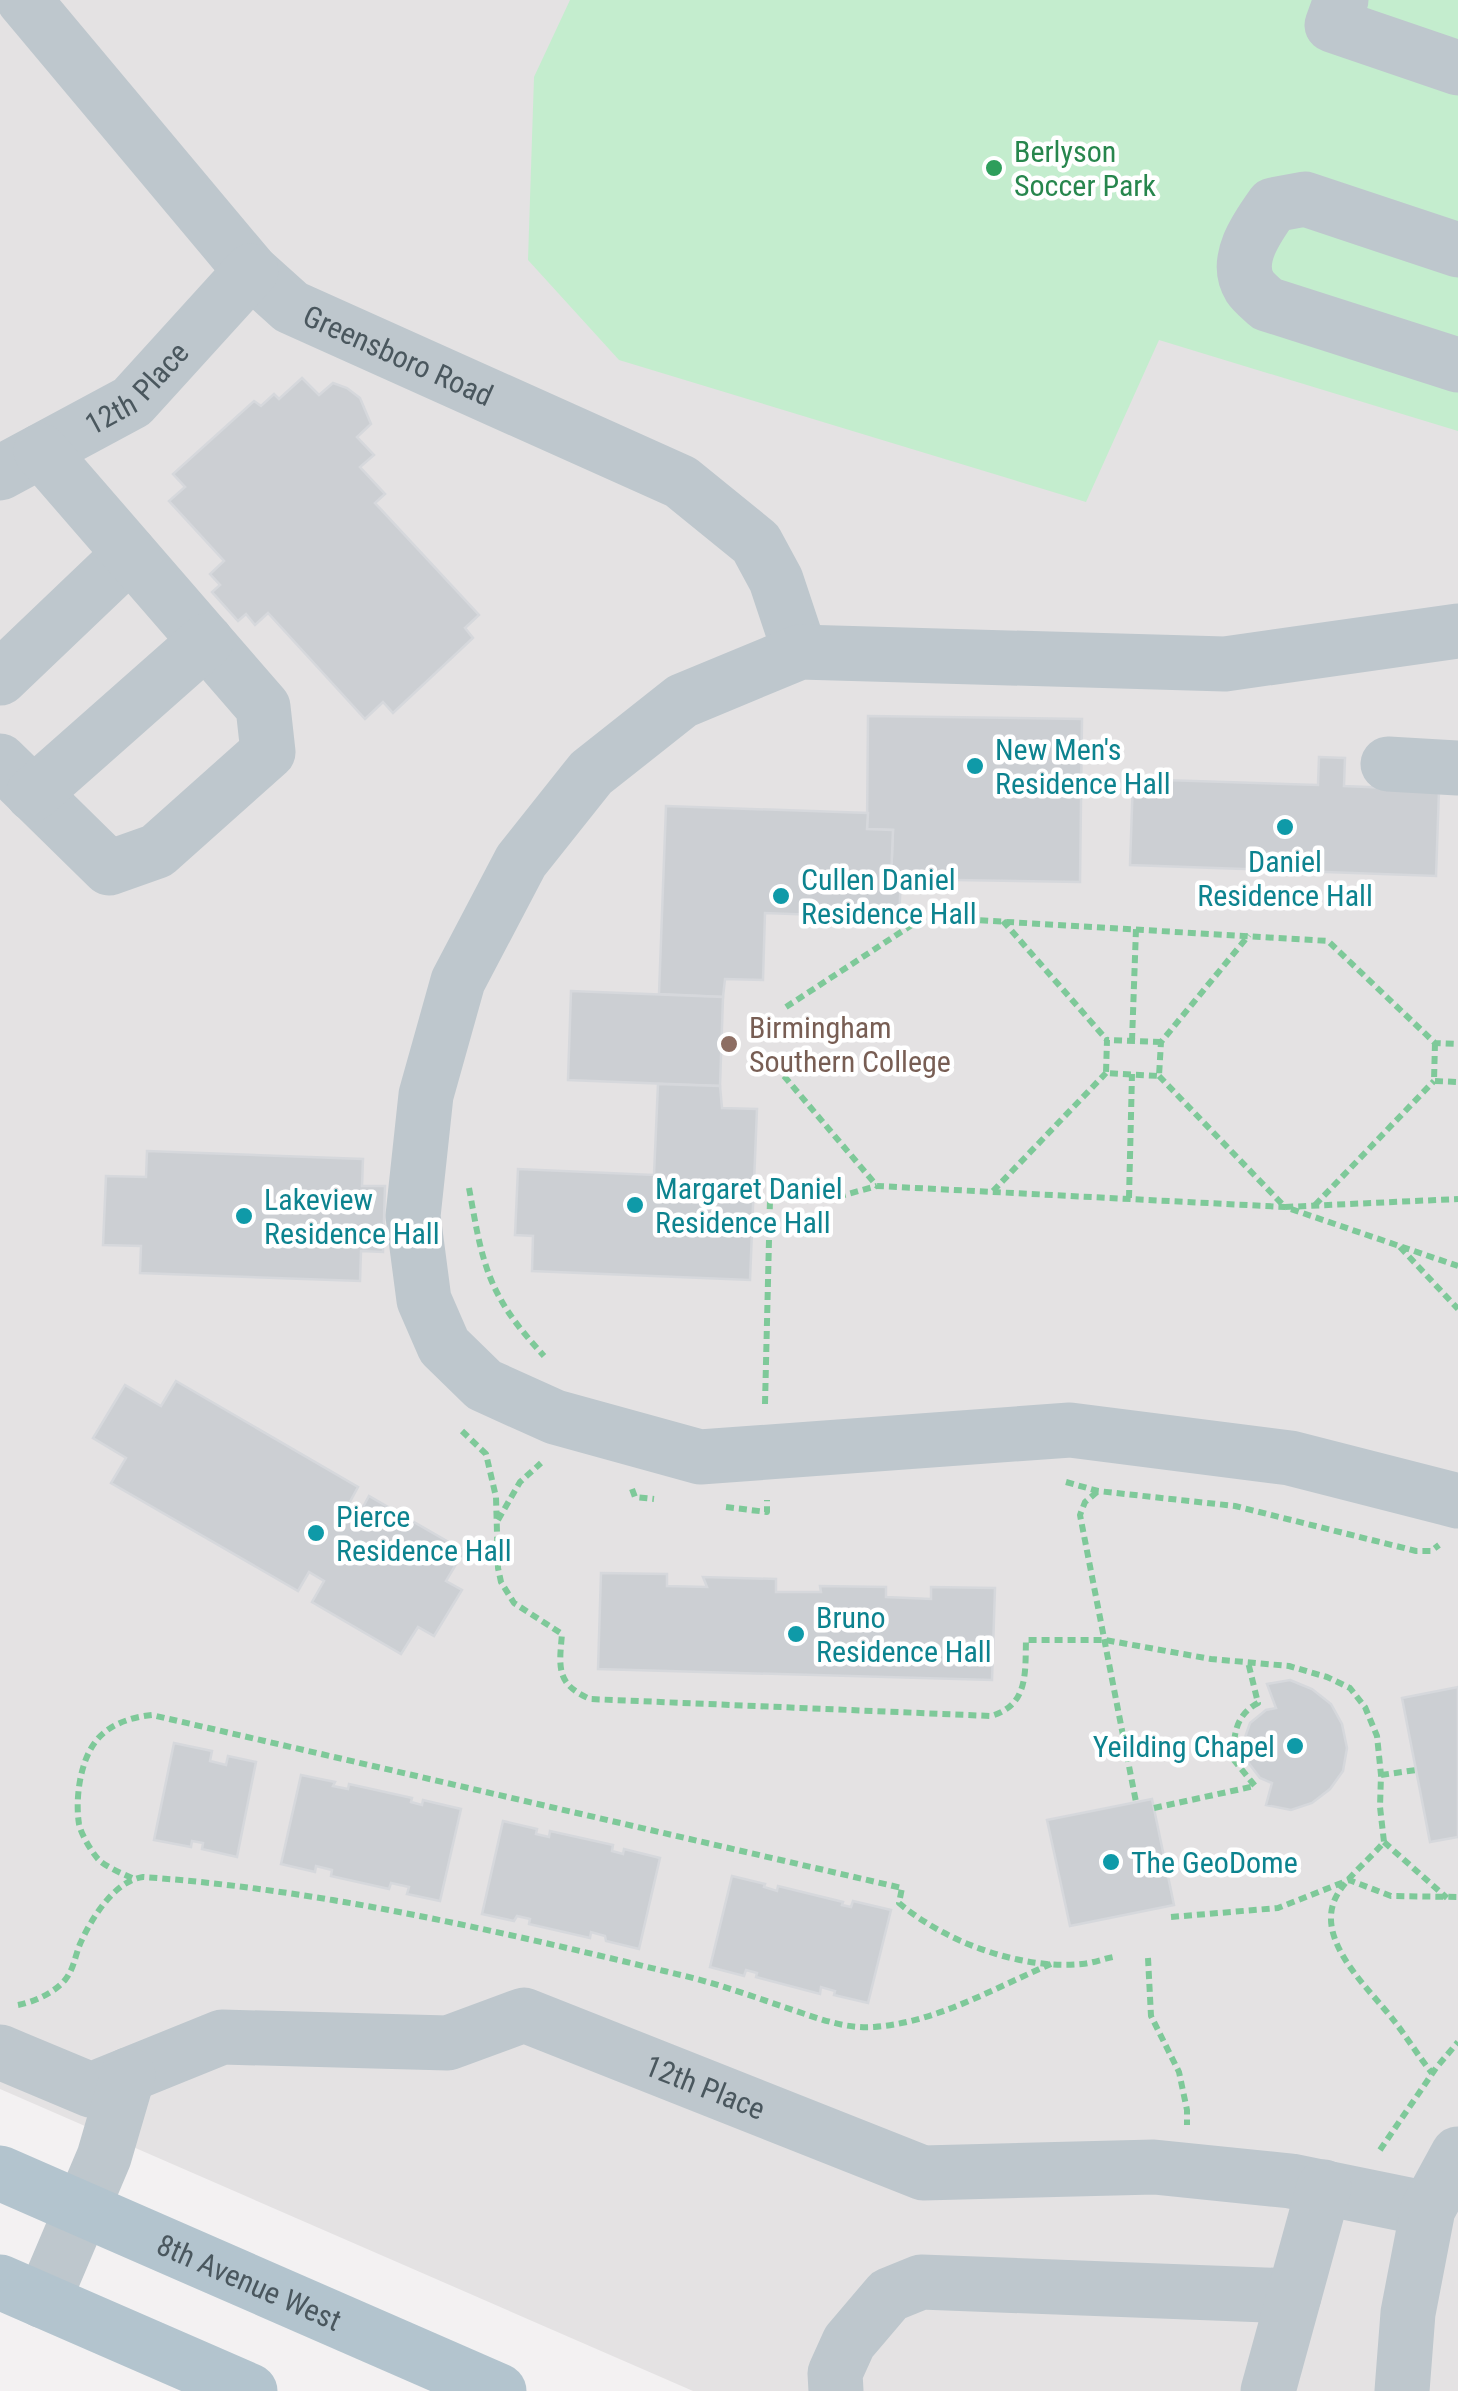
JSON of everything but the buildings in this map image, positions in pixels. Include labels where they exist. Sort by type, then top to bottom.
[{"type":"main road","name":"8th Avenue West","points":[[0,2173],[442,2379],[499,2391]]},
{"type":"main road","points":[[22,2292],[250,2391]]},
{"type":"street","name":"Greensboro Road","points":[[24,0],[251,270],[291,307],[681,482],[756,543],[776,580],[800,652]]},
{"type":"street","points":[[1341,0],[1332,25],[1458,68]]},
{"type":"street","points":[[1458,250],[1304,199],[1273,205],[1256,230],[1244,262],[1249,286],[1268,304],[1458,365]]},
{"type":"street","name":"12th Place","points":[[21,462],[132,402],[251,270]]},
{"type":"street","points":[[21,462],[130,554],[206,642],[262,708],[268,752],[157,851],[109,868],[17,777],[206,642]]},
{"type":"street","points":[[0,678],[130,554]]},
{"type":"street","points":[[1454,1518],[1290,1458],[1070,1430],[700,1457],[554,1418],[484,1384],[444,1346],[424,1300],[413,1216],[426,1094],[458,981],[521,861],[591,773],[682,700],[800,652],[1225,664],[1458,631]]},
{"type":"street","points":[[1388,764],[1458,768]]},
{"type":"street","name":"12th Place","points":[[2,2030],[91,2090],[222,2038],[448,2043],[524,2015],[924,2173],[1154,2167],[1291,2181],[1428,2209]]},
{"type":"street","points":[[22,2292],[82,2210],[104,2157],[128,2075]]},
{"type":"street","points":[[1402,2391],[1408,2313],[1428,2209],[1458,2154]]},
{"type":"street","points":[[1268,2391],[1324,2187]]},
{"type":"street","points":[[836,2391],[835,2373],[849,2342],[889,2295],[921,2282],[1294,2296]]},
{"type":"path","points":[[786,1008],[924,916],[1328,940],[1435,1043],[1458,1044]]},
{"type":"path","points":[[992,1193],[1106,1073],[1107,1040],[1003,921]]},
{"type":"path","points":[[1132,1042],[1136,929]]},
{"type":"path","points":[[1160,1076],[1161,1042],[1249,935]]},
{"type":"path","points":[[1107,1040],[1161,1042]]},
{"type":"path","points":[[1315,1206],[1434,1082],[1435,1043]]},
{"type":"path","points":[[1106,1073],[1160,1076],[1285,1207],[1458,1266]]},
{"type":"path","points":[[1130,1198],[1132,1074]]},
{"type":"path","points":[[784,1076],[877,1186]]},
{"type":"path","points":[[1434,1082],[1458,1082]]},
{"type":"path","points":[[468,1170],[480,1244],[498,1296],[522,1332],[548,1360]]},
{"type":"path","points":[[765,1417],[770,1199],[833,1198],[877,1186],[1285,1207],[1458,1199]]},
{"type":"path","points":[[1399,1246],[1458,1309]]},
{"type":"path","points":[[455,1424],[486,1454],[496,1498],[501,1582],[514,1602],[562,1634],[563,1678],[572,1691],[590,1699],[991,1716],[1014,1703],[1022,1690],[1026,1640],[1105,1640],[1212,1660],[1290,1666],[1350,1688],[1365,1707],[1376,1736],[1384,1842],[1447,1898]]},
{"type":"path","points":[[498,1520],[520,1482],[541,1463],[556,1459]]},
{"type":"path","points":[[1062,1481],[1098,1491],[1235,1506],[1416,1551],[1431,1550],[1454,1518]]},
{"type":"path","points":[[631,1486],[635,1497],[672,1501]]},
{"type":"path","points":[[1098,1491],[1084,1502],[1080,1514],[1136,1802]]},
{"type":"path","points":[[710,1506],[767,1512],[768,1492]]},
{"type":"path","points":[[1154,1808],[1256,1786],[1234,1760],[1234,1730],[1248,1708],[1258,1702],[1248,1662]]},
{"type":"path","points":[[132,1878],[98,1859],[79,1828],[80,1790],[85,1763],[96,1740],[134,1717],[152,1716],[902,1888],[899,1903],[914,1916],[963,1944],[1022,1960],[1082,1964],[1113,1957]]},
{"type":"path","points":[[1381,1775],[1416,1770]]},
{"type":"path","points":[[1384,1842],[1336,1896],[1330,1919],[1334,1939],[1369,1994],[1432,2073]]},
{"type":"path","points":[[2,2030],[32,2002],[62,1984],[93,1920],[111,1896],[132,1878],[142,1877],[289,1891],[437,1919],[703,1980],[837,2024],[872,2027],[919,2020],[989,1994],[1052,1964]]},
{"type":"path","points":[[1172,1916],[1278,1908],[1350,1880],[1392,1896],[1458,1898]]},
{"type":"path","points":[[1148,1958],[1151,2016],[1179,2072],[1187,2110],[1187,2135]]},
{"type":"path","points":[[1377,2154],[1458,2042]]},
{"type":"shaded area","name":"Birmingham Southern College","points":[[0,0],[1458,0],[1458,2391],[693,2391],[0,2089]]},
{"type":"green space","name":"Berlyson Soccer Park","points":[[570,0],[1458,0],[1458,431],[1159,340],[1086,502],[619,360],[528,260],[534,77]]},
{"type":"place","name":"Berlyson Soccer Park","points":[[994,168]]},
{"type":"place","name":"New Men's Residence Hall","points":[[975,766]]},
{"type":"place","name":"Daniel Residence Hall","points":[[1285,827]]},
{"type":"place","name":"Cullen Daniel Residence Hall","points":[[781,896]]},
{"type":"place","name":"Birmingham Southern College","points":[[729,1044]]},
{"type":"place","name":"Margaret Daniel Residence Hall","points":[[635,1205]]},
{"type":"place","name":"Lakeview Residence Hall","points":[[244,1216]]},
{"type":"place","name":"Pierce Residence Hall","points":[[316,1533]]},
{"type":"place","name":"Bruno Residence Hall","points":[[796,1634]]},
{"type":"place","name":"Yeilding Chapel","points":[[1295,1746]]},
{"type":"place","name":"The GeoDome","points":[[1111,1862]]}]
